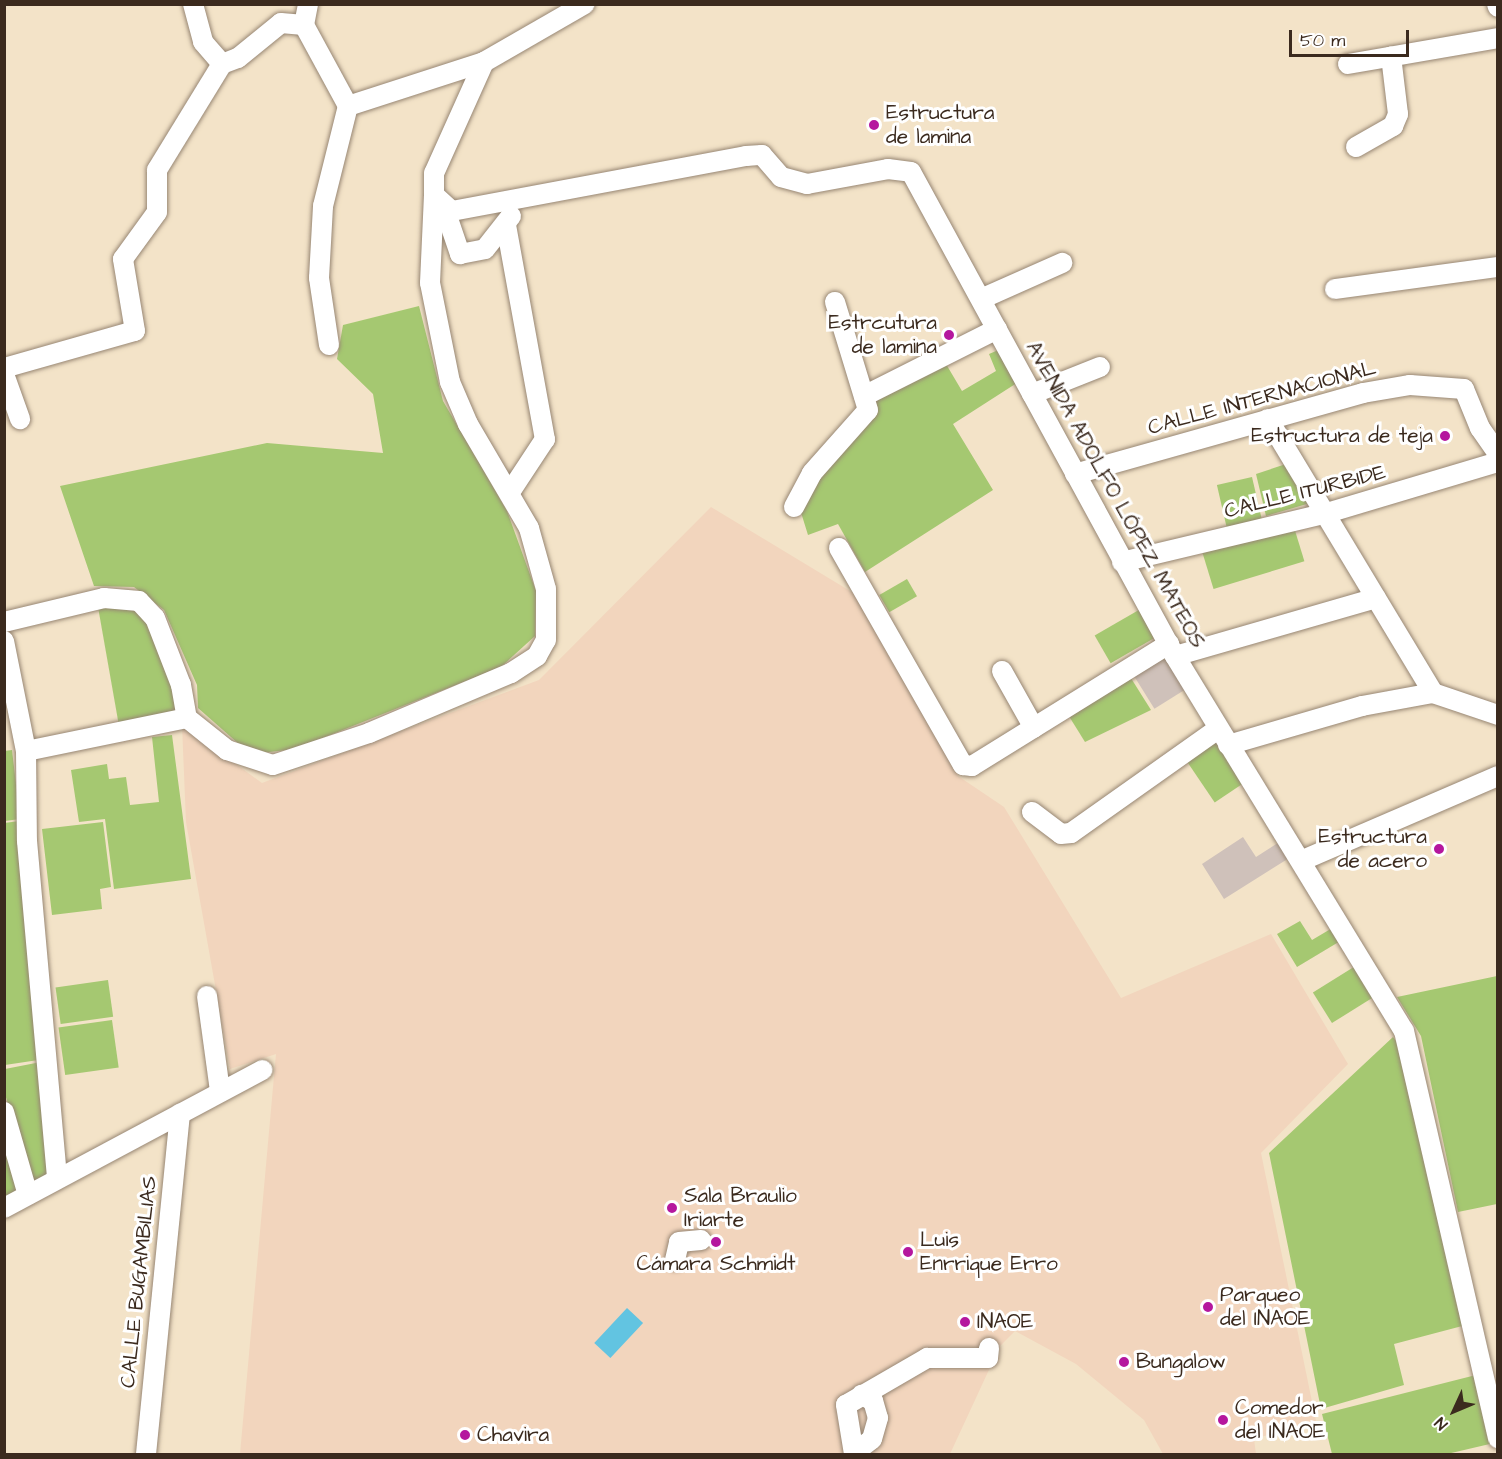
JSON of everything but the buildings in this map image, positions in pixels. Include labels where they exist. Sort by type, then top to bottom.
[{"type":"street","points":[[193,4],[203,42],[222,64]]},
{"type":"street","points":[[308,4],[304,25],[348,106],[323,206],[319,278],[329,345]]},
{"type":"street","points":[[348,106],[484,62],[585,4]]},
{"type":"street","points":[[4,368],[135,331],[123,259],[157,212],[157,170],[222,64],[238,58],[281,23],[304,25]]},
{"type":"street","points":[[1348,64],[1497,38]]},
{"type":"street","points":[[1356,147],[1381,136],[1396,120],[1391,56]]},
{"type":"street","points":[[484,62],[434,173],[438,200],[460,254],[485,249],[506,225],[520,198]]},
{"type":"street","name":"AVENIDA ADOLFO LÓPEZ MATEOS","points":[[438,200],[452,211],[471,210],[520,198],[746,156],[762,155],[782,177],[807,184],[901,168],[918,182],[1122,562],[1172,650],[1223,737],[1303,860],[1412,1049],[1497,1438]]},
{"type":"street","points":[[4,622],[104,598],[139,601],[155,618],[181,685],[187,718],[227,750],[273,765],[369,733],[511,673],[537,656],[546,640],[546,589],[529,528],[510,492],[468,424],[450,382],[430,283],[438,200]]},
{"type":"street","points":[[506,225],[545,439],[510,492]]},
{"type":"street","points":[[981,299],[1062,263]]},
{"type":"street","points":[[1335,289],[1497,267]]},
{"type":"street","points":[[794,507],[812,472],[863,421],[864,396],[835,302]]},
{"type":"street","points":[[864,396],[997,328]]},
{"type":"street","points":[[1032,394],[1100,367]]},
{"type":"street","points":[[4,374],[20,419]]},
{"type":"street","name":"CALLE INTERNACIONAL","points":[[1075,474],[1268,419],[1410,385],[1464,389],[1479,428],[1497,454]]},
{"type":"street","points":[[1268,419],[1327,513],[1433,693]]},
{"type":"street","name":"CALLE ITURBIDE","points":[[1122,562],[1327,513],[1497,462]]},
{"type":"street","points":[[839,548],[963,765],[972,766],[1172,650],[1376,598]]},
{"type":"street","points":[[4,640],[26,752],[27,842],[57,1179]]},
{"type":"street","points":[[1002,672],[1034,728]]},
{"type":"street","points":[[1032,812],[1061,834],[1071,833],[1223,737],[1362,706],[1433,693],[1497,715]]},
{"type":"street","points":[[26,752],[187,718]]},
{"type":"street","points":[[1303,860],[1497,776]]},
{"type":"street","points":[[207,996],[220,1091]]},
{"type":"street","points":[[4,1208],[262,1070]]},
{"type":"street","points":[[4,1112],[28,1195]]},
{"type":"street","name":"CALLE BUGAMBILIAS","points":[[146,1455],[180,1114]]},
{"type":"street","points":[[675,1260],[679,1242],[701,1240]]},
{"type":"street","points":[[862,1395],[873,1401],[878,1418],[872,1439],[855,1453],[846,1405],[862,1395],[927,1358],[987,1358],[989,1348]]},
{"type":"shaded area","points":[[711,507],[855,594],[958,776],[1004,807],[1121,998],[1271,934],[1348,1064],[1261,1153],[1316,1421],[1254,1439],[1256,1454],[1163,1454],[1144,1420],[1076,1364],[1015,1331],[1000,1346],[950,1454],[240,1454],[276,1054],[230,1069],[186,822],[182,725],[262,783],[539,680]]},
{"type":"shaded area","points":[[1168,653],[1189,687],[1154,709],[1133,675]]},
{"type":"shaded area","points":[[1243,837],[1256,857],[1284,839],[1294,855],[1224,899],[1202,864]]},
{"type":"green space","points":[[419,306],[443,401],[507,511],[536,591],[535,636],[501,667],[295,749],[261,753],[240,745],[198,708],[197,685],[164,610],[134,587],[94,586],[60,486],[267,443],[383,453],[373,394],[337,359],[343,325]]},
{"type":"green space","points":[[1003,348],[1020,381],[953,424],[993,490],[865,572],[838,524],[808,535],[799,506],[869,397],[946,364],[962,391],[996,371],[989,354]]},
{"type":"green space","points":[[1289,463],[1317,501],[1266,516],[1256,474]]},
{"type":"green space","points":[[1252,477],[1262,520],[1227,528],[1217,485]]},
{"type":"green space","points":[[1293,524],[1304,561],[1214,589],[1202,552]]},
{"type":"green space","points":[[907,579],[917,596],[889,612],[879,595]]},
{"type":"green space","points":[[139,604],[152,621],[181,714],[119,726],[98,607]]},
{"type":"green space","points":[[1144,607],[1160,635],[1111,663],[1095,636]]},
{"type":"green space","points":[[1129,675],[1151,710],[1085,742],[1067,713]]},
{"type":"green space","points":[[1216,733],[1248,780],[1215,803],[1183,755]]},
{"type":"green space","points":[[172,735],[191,879],[114,889],[105,819],[79,822],[71,770],[107,764],[109,779],[126,777],[130,805],[159,802],[152,737]]},
{"type":"green space","points":[[12,750],[20,819],[5,821],[4,751]]},
{"type":"green space","points":[[20,821],[45,1059],[5,1065],[4,823]]},
{"type":"green space","points":[[103,822],[111,887],[100,889],[102,909],[52,915],[42,829]]},
{"type":"green space","points":[[1300,921],[1312,940],[1334,927],[1342,940],[1297,967],[1277,934]]},
{"type":"green space","points":[[1357,965],[1376,996],[1332,1023],[1313,993]]},
{"type":"green space","points":[[1497,976],[1497,1204],[1458,1212],[1421,1036],[1397,997]]},
{"type":"green space","points":[[108,980],[113,1017],[61,1024],[56,987]]},
{"type":"green space","points":[[112,1020],[119,1068],[65,1075],[59,1028]]},
{"type":"green space","points":[[1393,1037],[1407,1056],[1466,1325],[1394,1344],[1404,1385],[1321,1409],[1269,1153]]},
{"type":"green space","points":[[46,1061],[54,1174],[32,1185],[5,1094],[5,1069]]},
{"type":"green space","points":[[4,1129],[23,1191],[4,1200]]},
{"type":"green space","points":[[1476,1375],[1494,1443],[1447,1454],[1332,1454],[1322,1414]]},
{"type":"water","points":[[627,1308],[643,1323],[610,1358],[594,1343]]},
{"type":"place","name":"Estructura de lamina","points":[[874,125]]},
{"type":"place","name":"Estrcutura de lamina","points":[[949,335]]},
{"type":"place","name":"Estructura de teja","points":[[1445,436]]},
{"type":"place","name":"Estructura de acero","points":[[1439,849]]},
{"type":"place","name":"Sala Braulio Iriarte","points":[[672,1208]]},
{"type":"place","name":"Cámara Schmidt","points":[[716,1242]]},
{"type":"place","name":"Luis Enrrique Erro","points":[[908,1252]]},
{"type":"place","name":"Parqueo del INAOE","points":[[1208,1307]]},
{"type":"place","name":"INAOE","points":[[965,1322]]},
{"type":"place","name":"Bungalow","points":[[1124,1362]]},
{"type":"place","name":"Comedor del INAOE","points":[[1223,1420]]},
{"type":"place","name":"Chavira","points":[[465,1435]]}]
